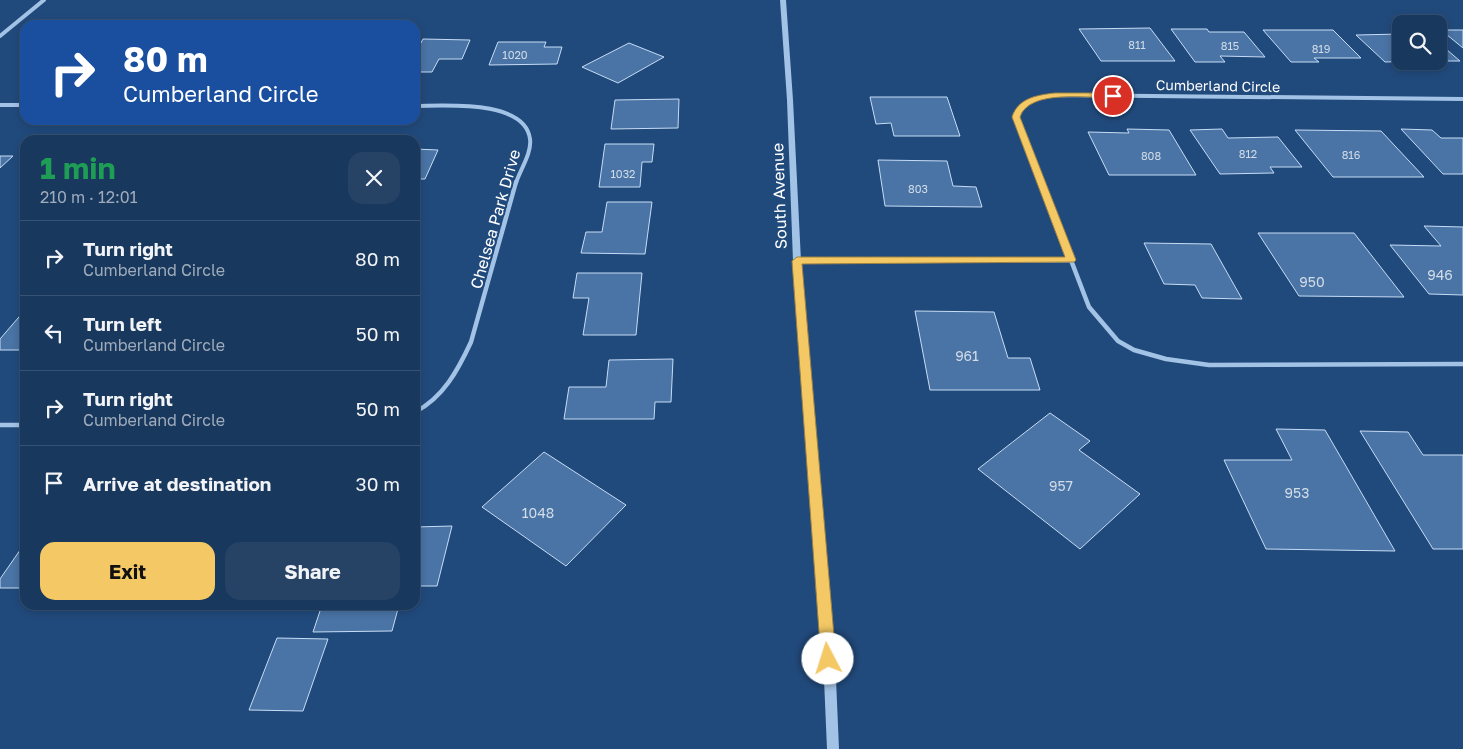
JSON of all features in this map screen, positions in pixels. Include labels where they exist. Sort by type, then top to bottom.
[{"type":"street","points":[[0,36],[44,0]]},
{"type":"street","name":"South Avenue","points":[[782,0],[790,100],[797,261],[830,679],[833,749]]},
{"type":"street","name":"Cumberland Circle","points":[[1463,99],[1055,95],[1040,97],[1028,102],[1018,109],[1016,117],[1089,307],[1118,341],[1134,350],[1166,359],[1210,365],[1463,364]]},
{"type":"street","points":[[0,105],[20,105]]},
{"type":"street","name":"Chelsea Park Drive","points":[[420,106],[468,106],[500,111],[516,117],[522,122],[530,136],[530,143],[518,177],[475,332],[466,356],[438,397],[420,409]]},
{"type":"street","points":[[797,261],[1071,260]]},
{"type":"street","points":[[0,425],[20,425]]},
{"type":"building","points":[[1150,28],[1175,61],[1101,61],[1079,29]]},
{"type":"building","points":[[1171,29],[1244,32],[1265,57],[1220,56],[1225,62],[1195,62]]},
{"type":"building","points":[[1263,30],[1333,30],[1361,58],[1314,58],[1319,62],[1291,62]]},
{"type":"building","points":[[1447,30],[1463,30],[1463,48],[1447,35]]},
{"type":"building","points":[[1392,34],[1392,62],[1385,62],[1356,35]]},
{"type":"building","points":[[423,39],[470,40],[462,59],[439,59],[432,72],[420,72],[420,45]]},
{"type":"building","points":[[498,42],[546,42],[544,47],[562,47],[557,64],[489,65]]},
{"type":"building","points":[[629,43],[664,57],[618,83],[582,67]]},
{"type":"building","points":[[1447,50],[1460,61],[1447,61]]},
{"type":"building","points":[[870,97],[947,97],[960,136],[894,136],[891,123],[876,124]]},
{"type":"building","points":[[679,99],[678,128],[611,129],[615,100]]},
{"type":"building","points":[[1127,129],[1169,130],[1196,175],[1109,175],[1088,132],[1129,133]]},
{"type":"building","points":[[1222,129],[1228,138],[1278,137],[1302,167],[1270,167],[1274,173],[1220,174],[1190,130]]},
{"type":"building","points":[[1401,129],[1432,130],[1441,138],[1463,138],[1463,174],[1443,174]]},
{"type":"building","points":[[1295,130],[1381,131],[1424,177],[1333,177]]},
{"type":"building","points":[[605,144],[654,144],[652,162],[642,162],[640,187],[599,187]]},
{"type":"building","points":[[420,149],[438,150],[425,179],[420,179]]},
{"type":"building","points":[[0,156],[13,156],[0,168]]},
{"type":"building","points":[[878,160],[947,161],[953,186],[976,187],[982,207],[885,206]]},
{"type":"building","points":[[607,202],[652,202],[645,254],[581,253],[586,232],[602,232]]},
{"type":"building","points":[[1424,226],[1463,227],[1463,295],[1429,294],[1390,245],[1441,246]]},
{"type":"building","points":[[1258,233],[1354,233],[1404,297],[1299,296]]},
{"type":"building","points":[[1144,243],[1211,244],[1242,299],[1202,298],[1195,285],[1164,284]]},
{"type":"building","points":[[577,273],[642,273],[636,335],[583,335],[589,298],[573,298]]},
{"type":"building","points":[[915,311],[994,312],[1008,358],[1030,358],[1040,390],[930,390]]},
{"type":"building","points":[[20,316],[20,350],[0,350],[0,339]]},
{"type":"building","points":[[673,359],[671,402],[655,402],[654,419],[564,419],[569,387],[606,387],[609,360]]},
{"type":"building","points":[[1050,413],[1090,441],[1079,450],[1140,494],[1080,549],[978,469]]},
{"type":"building","points":[[1276,429],[1325,430],[1395,551],[1266,549],[1224,460],[1292,460]]},
{"type":"building","points":[[1360,431],[1408,432],[1423,455],[1463,455],[1463,549],[1433,549]]},
{"type":"building","points":[[544,452],[626,505],[566,566],[482,507]]},
{"type":"building","points":[[452,526],[437,586],[420,586],[420,527]]},
{"type":"building","points":[[20,550],[20,588],[0,588],[0,579]]},
{"type":"building","points":[[320,610],[398,610],[392,631],[313,632]]},
{"type":"building","points":[[277,638],[328,639],[303,711],[249,710]]},
{"type":"route","points":[[828,659],[797,261],[1071,260],[1016,117],[1018,109],[1040,97],[1055,95],[1113,96]]}]
